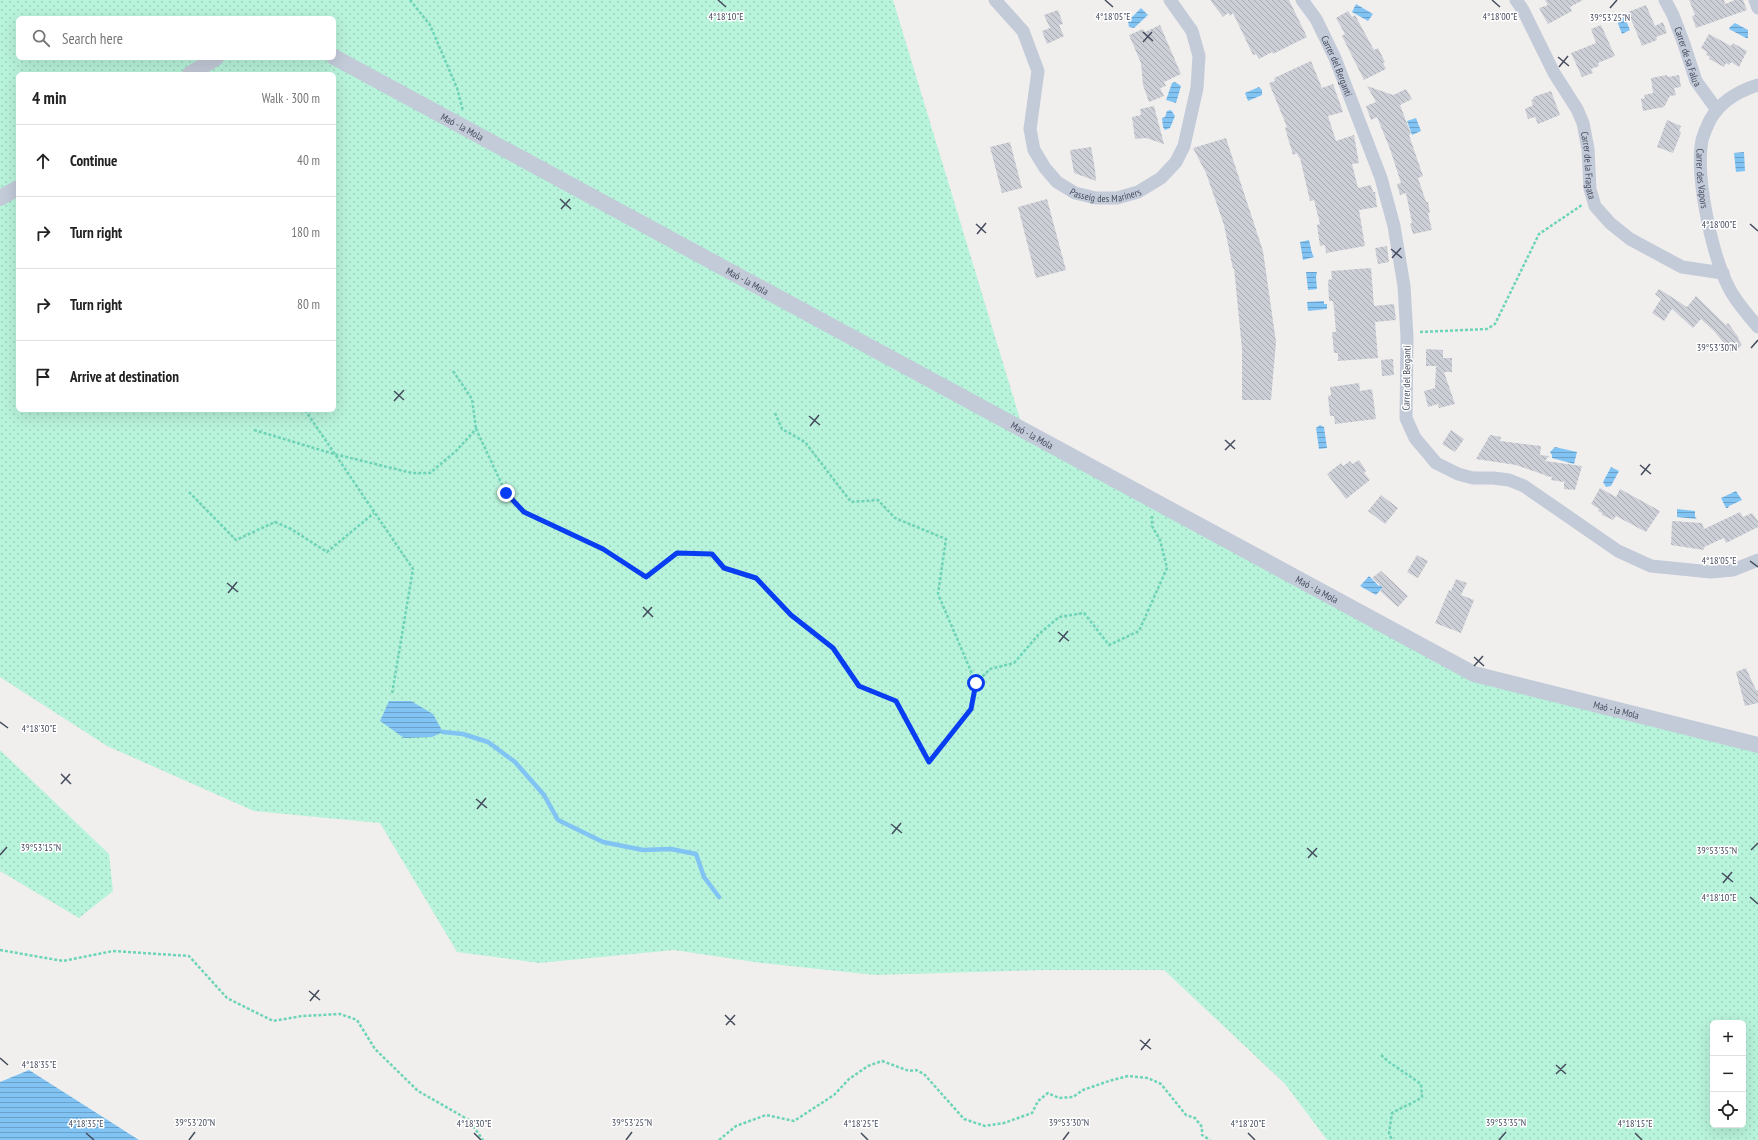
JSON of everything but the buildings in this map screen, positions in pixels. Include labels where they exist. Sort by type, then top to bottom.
[{"type":"street","name":"Passeig des Mariners","points":[[995,0],[1023,30],[1038,71],[1030,129],[1034,150],[1045,168],[1057,182],[1075,193],[1096,198],[1117,198],[1138,192],[1161,178],[1176,162],[1184,146],[1197,88],[1198,56],[1192,30],[1170,0]]},
{"type":"street","name":"Carrer del Bergantí","points":[[1302,0],[1316,19],[1335,58],[1381,178],[1394,226],[1404,286],[1407,332],[1406,418],[1415,438],[1436,462],[1458,474],[1473,478],[1509,480],[1524,486],[1618,551],[1651,566],[1711,572],[1734,570],[1758,560]]},
{"type":"street","name":"Carrer de la Fragata","points":[[1516,0],[1523,10],[1554,73],[1577,109],[1583,123],[1588,149],[1590,189],[1595,206],[1610,223],[1630,239],[1682,267],[1723,273]]},
{"type":"street","name":"Carrer de sa Falua","points":[[1665,0],[1684,44],[1696,81],[1717,110]]},
{"type":"street","points":[[1755,0],[1758,8]]},
{"type":"street","name":"Maó - la Mola","points":[[336,58],[1474,674],[1758,745]]},
{"type":"street","points":[[193,72],[213,60]]},
{"type":"street","name":"Carrer des Vapors","points":[[1723,273],[1714,246],[1704,193],[1701,156],[1702,140],[1710,119],[1729,98],[1758,85]]},
{"type":"street","points":[[0,198],[16,189]]},
{"type":"street","points":[[1723,273],[1729,289],[1758,327]]},
{"type":"path","points":[[410,0],[430,25],[457,88],[468,130]]},
{"type":"path","points":[[1407,332],[1487,329],[1495,324],[1539,234],[1592,198]]},
{"type":"path","points":[[453,371],[472,398],[476,429],[506,493],[524,512],[603,549],[646,577],[677,553],[712,554],[724,568],[756,578],[791,615],[833,648],[859,686],[896,701],[929,762],[971,709],[976,683],[938,594],[946,539],[895,518],[878,500],[851,502],[805,442],[782,429],[775,413]]},
{"type":"path","points":[[306,412],[413,569],[392,694]]},
{"type":"path","points":[[254,430],[334,454],[412,474],[430,473],[456,451],[476,429]]},
{"type":"path","points":[[189,492],[236,540],[275,522],[291,529],[327,552],[374,513]]},
{"type":"path","points":[[976,683],[990,669],[1014,663],[1039,634],[1059,617],[1084,613],[1110,645],[1139,631],[1167,568],[1160,540],[1152,526],[1153,500]]},
{"type":"path","points":[[0,950],[63,961],[113,951],[189,956],[227,998],[273,1021],[302,1016],[340,1014],[357,1020],[375,1049],[418,1091],[469,1120],[483,1140]]},
{"type":"path","points":[[1381,1055],[1421,1084],[1422,1097],[1413,1104],[1401,1107],[1392,1113],[1388,1133],[1392,1140]]},
{"type":"path","points":[[719,1140],[736,1126],[766,1115],[794,1122],[834,1095],[849,1079],[868,1066],[882,1061],[909,1070],[916,1070],[924,1074],[964,1119],[985,1126],[1004,1123],[1032,1113],[1038,1101],[1048,1093],[1059,1098],[1073,1097],[1083,1090],[1128,1076],[1148,1078],[1161,1084],[1186,1115],[1195,1118],[1202,1127],[1202,1135],[1210,1140]]},
{"type":"green space","points":[[0,0],[893,0],[1023,429],[1474,674],[1758,745],[1758,1140],[1327,1140],[1285,1084],[1164,970],[1043,970],[875,975],[761,963],[674,950],[539,963],[457,952],[380,823],[254,811],[107,746],[0,677]]},
{"type":"green space","points":[[0,750],[109,854],[113,891],[79,918],[0,871]]},
{"type":"water","points":[[1356,4],[1373,14],[1368,21],[1352,12]]},
{"type":"water","points":[[1141,8],[1148,15],[1134,28],[1129,27],[1128,21]]},
{"type":"water","points":[[1623,13],[1630,30],[1622,34],[1615,16]]},
{"type":"water","points":[[1735,23],[1748,30],[1748,38],[1729,29]]},
{"type":"water","points":[[1175,82],[1181,86],[1176,103],[1166,100],[1172,83]]},
{"type":"water","points":[[1259,87],[1262,90],[1262,95],[1248,101],[1245,93]]},
{"type":"water","points":[[1171,110],[1175,116],[1170,128],[1165,130],[1163,127],[1162,118],[1165,117],[1167,111]]},
{"type":"water","points":[[1416,118],[1421,131],[1412,135],[1407,121]]},
{"type":"water","points":[[1744,152],[1745,171],[1736,172],[1734,153]]},
{"type":"water","points":[[1309,240],[1314,257],[1303,260],[1300,242]]},
{"type":"water","points":[[1306,272],[1317,272],[1317,289],[1308,290]]},
{"type":"water","points":[[1324,301],[1324,304],[1327,304],[1327,309],[1308,311],[1307,302]]},
{"type":"water","points":[[1320,425],[1324,427],[1327,448],[1319,449],[1316,428]]},
{"type":"water","points":[[1555,447],[1577,452],[1574,464],[1552,458],[1550,452]]},
{"type":"water","points":[[1611,467],[1619,471],[1611,486],[1606,487],[1603,482]]},
{"type":"water","points":[[1736,491],[1742,500],[1726,508],[1721,498]]},
{"type":"water","points":[[1677,509],[1695,511],[1695,517],[1697,519],[1677,517]]},
{"type":"water","points":[[1369,576],[1379,586],[1384,582],[1385,585],[1376,595],[1360,586]]},
{"type":"water","points":[[389,701],[411,701],[433,714],[443,732],[432,737],[404,738],[380,721]]},
{"type":"water","points":[[29,1070],[139,1140],[0,1140],[0,1082]]},
{"type":"waterway","points":[[443,732],[463,734],[488,742],[515,762],[544,795],[558,820],[603,842],[643,850],[671,849],[696,854],[704,877],[719,897]]},
{"type":"route","points":[[506,493],[524,512],[603,549],[646,577],[677,553],[712,554],[724,568],[756,578],[791,615],[833,648],[859,686],[896,701],[929,762],[971,709],[976,683]]}]
